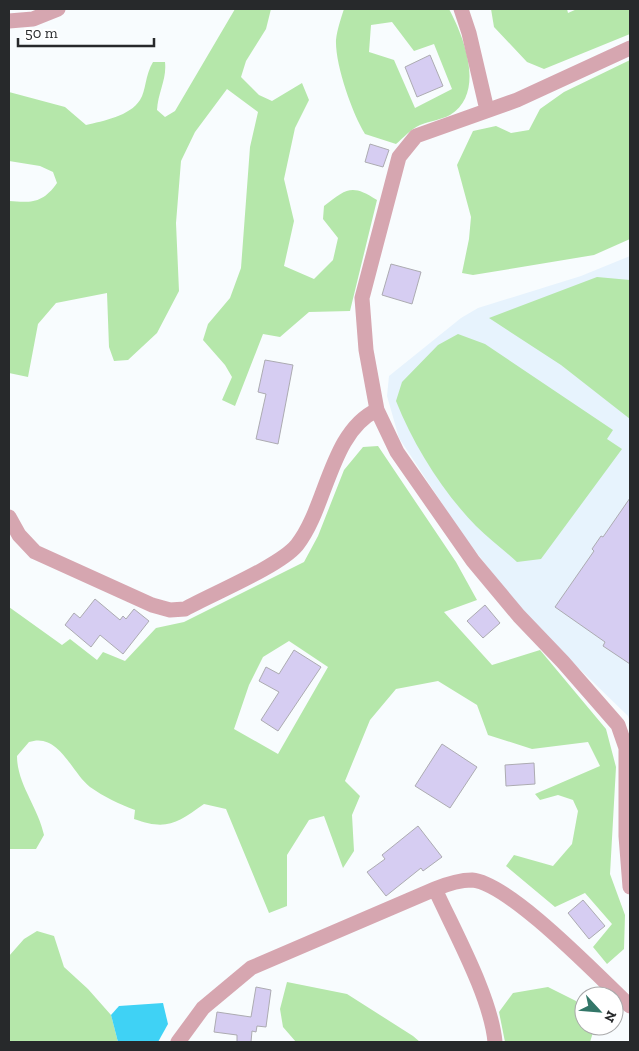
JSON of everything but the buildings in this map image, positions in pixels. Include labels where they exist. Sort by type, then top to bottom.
[{"type":"street","points":[[9,21],[33,18],[58,9]]},
{"type":"street","points":[[461,9],[469,33],[487,110]]},
{"type":"street","points":[[630,48],[517,100],[416,136],[399,157],[362,298],[366,350],[377,410],[397,452],[473,561],[519,616],[563,662],[618,725],[626,748],[626,836],[630,887]]},
{"type":"street","points":[[9,517],[19,535],[35,552],[152,605],[170,610],[185,609],[268,566],[296,546],[306,531],[338,456],[353,428],[365,416],[377,410]]},
{"type":"street","points":[[178,1042],[203,1008],[251,968],[450,883],[472,880],[489,884],[505,893],[551,931],[630,1006]]},
{"type":"street","points":[[435,889],[475,977],[494,1029],[494,1042]]},
{"type":"shaded area","points":[[630,256],[630,723],[628,716],[559,649],[512,598],[462,534],[399,438],[387,396],[389,376],[461,318],[478,308],[581,276]]},
{"type":"green space","points":[[235,9],[271,9],[266,29],[246,61],[241,77],[259,95],[272,101],[302,83],[309,100],[295,128],[284,179],[294,221],[284,266],[314,279],[333,260],[338,238],[323,219],[324,206],[338,195],[350,190],[361,192],[377,200],[350,311],[309,312],[280,337],[263,334],[235,406],[222,400],[232,377],[225,365],[203,340],[208,324],[230,298],[241,268],[250,147],[258,112],[227,89],[195,132],[181,161],[176,223],[179,291],[157,333],[128,360],[114,361],[109,347],[107,293],[56,303],[38,324],[28,377],[9,373],[9,201],[24,202],[42,198],[57,183],[53,172],[40,166],[9,161],[9,92],[65,107],[86,125],[116,117],[136,106],[142,96],[148,72],[153,62],[165,62],[165,74],[157,110],[165,117],[175,111]]},
{"type":"green space","points":[[344,9],[449,9],[461,34],[469,64],[467,93],[461,105],[450,115],[410,131],[396,144],[365,134],[350,101],[338,62],[336,40]],"holes":[[[392,22],[414,51],[434,44],[452,89],[415,108],[394,60],[369,52],[371,25]]]},
{"type":"green space","points":[[491,9],[567,9],[568,13],[577,9],[630,9],[630,34],[544,69],[527,62],[494,27]]},
{"type":"green space","points":[[630,60],[630,239],[594,255],[473,275],[462,273],[469,239],[471,217],[457,165],[473,131],[496,126],[511,133],[529,130],[540,109],[564,92]]},
{"type":"green space","points":[[597,277],[630,280],[630,419],[561,365],[489,318]]},
{"type":"green space","points":[[458,334],[485,344],[613,430],[607,439],[622,449],[541,559],[517,562],[481,531],[440,483],[411,435],[396,401],[402,382],[438,345]]},
{"type":"green space","points":[[378,446],[456,562],[477,600],[444,612],[492,665],[540,650],[606,729],[616,767],[610,874],[625,915],[624,949],[607,964],[593,947],[612,924],[585,893],[555,907],[506,866],[514,855],[553,866],[572,844],[578,811],[573,800],[558,795],[540,800],[535,794],[600,766],[588,742],[532,749],[488,735],[477,705],[438,681],[396,689],[370,720],[345,781],[360,796],[352,815],[354,851],[343,868],[324,816],[309,820],[287,855],[287,906],[269,913],[226,809],[204,804],[179,820],[164,825],[145,823],[134,819],[135,810],[112,800],[90,787],[64,755],[49,743],[39,740],[29,742],[17,756],[20,776],[44,835],[36,849],[9,849],[9,607],[62,645],[70,639],[97,660],[103,652],[125,661],[156,628],[184,622],[304,562],[318,536],[344,470],[363,447]],"holes":[[[289,641],[328,667],[278,754],[234,729],[249,685],[263,657]]]},
{"type":"green space","points":[[37,931],[54,936],[64,967],[88,989],[111,1015],[118,1042],[9,1042],[9,956],[24,939]]},
{"type":"green space","points":[[287,982],[347,994],[420,1042],[296,1042],[283,1027],[280,1009]]},
{"type":"green space","points":[[548,987],[574,1000],[574,1036],[592,1036],[590,1042],[505,1042],[499,1012],[513,993]]},
{"type":"water","points":[[163,1003],[168,1024],[158,1042],[118,1042],[111,1015],[119,1006]]}]
